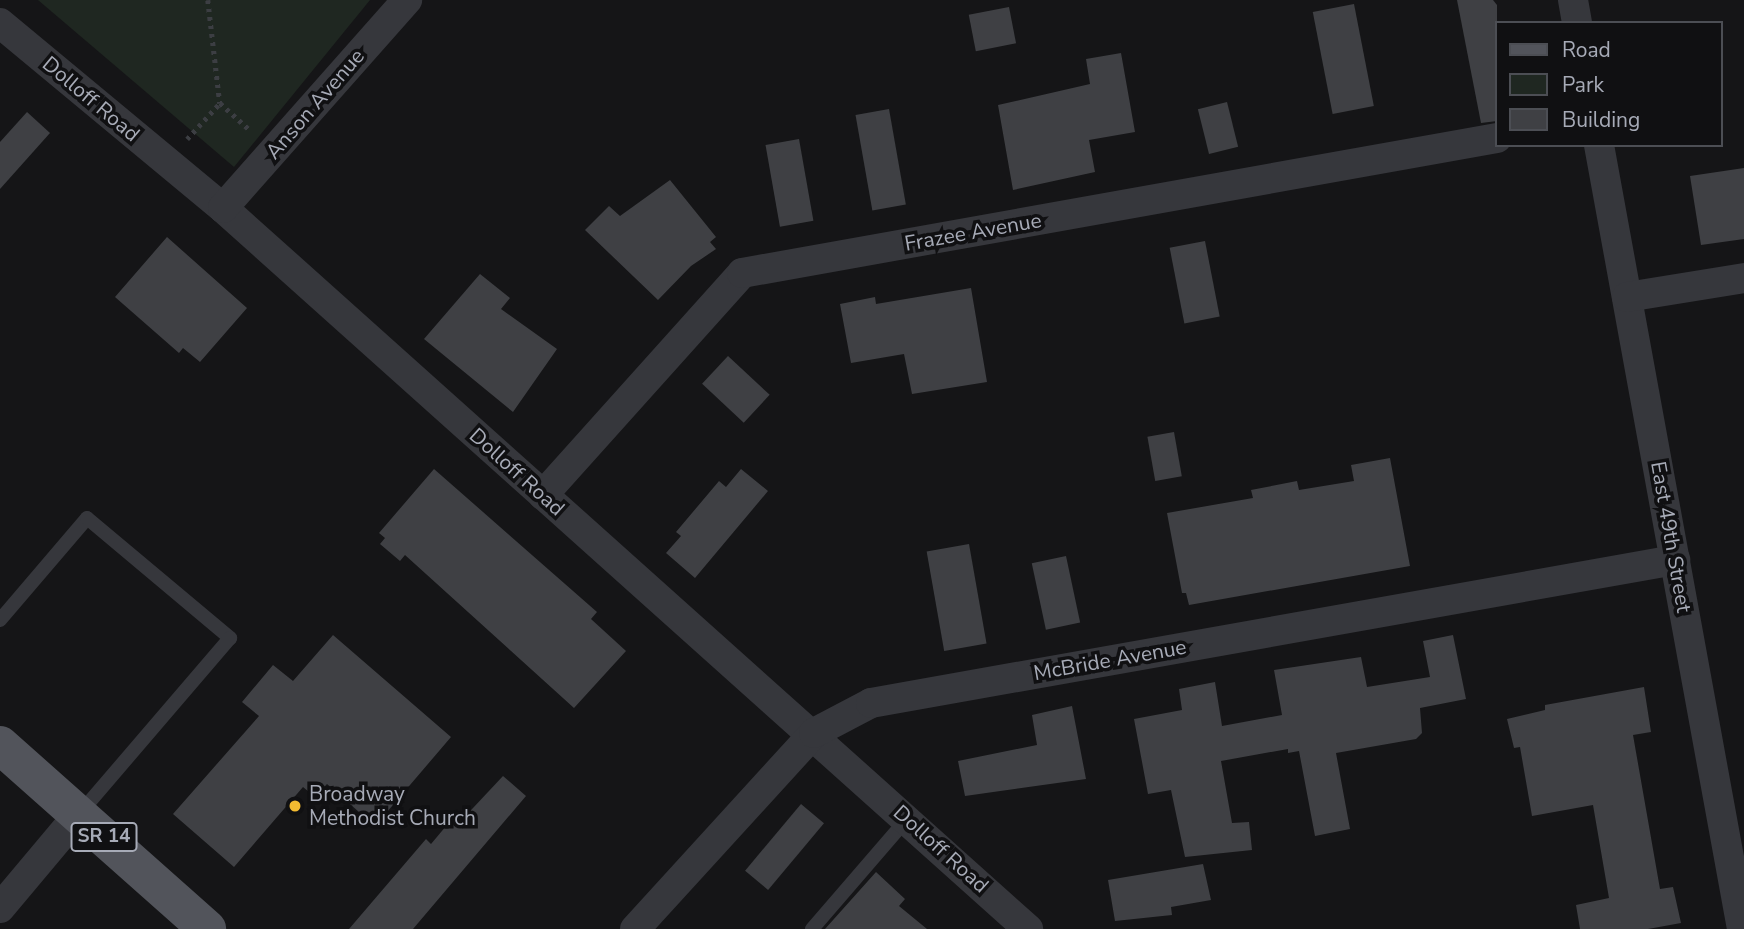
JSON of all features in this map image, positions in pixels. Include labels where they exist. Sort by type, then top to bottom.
[{"type":"main road","name":"SR 14","points":[[0,745],[207,929]]},
{"type":"street","name":"Anson Avenue","points":[[223,208],[407,0]]},
{"type":"street","points":[[1573,0],[1577,21]]},
{"type":"street","name":"Dolloff Road","points":[[0,23],[223,208],[814,733],[1028,929]]},
{"type":"street","name":"Frazee Avenue","points":[[543,495],[742,273],[1496,138]]},
{"type":"street","name":"East 49th Street","points":[[1599,147],[1675,560],[1737,866],[1741,910]]},
{"type":"street","points":[[1627,297],[1744,278]]},
{"type":"street","name":"McBride Avenue","points":[[635,929],[814,733],[870,703],[1675,560]]},
{"type":"street","points":[[0,908],[79,814]]},
{"type":"lane","points":[[0,620],[87,517],[230,638],[79,814]]},
{"type":"lane","points":[[812,929],[907,818]]},
{"type":"path","points":[[208,0],[220,103],[257,136]]},
{"type":"path","points":[[183,144],[220,103]]},
{"type":"green space","points":[[38,0],[370,0],[234,167]]},
{"type":"building","points":[[1457,0],[1493,0],[1497,5],[1496,121],[1481,123]]},
{"type":"building","points":[[1354,4],[1374,106],[1333,114],[1313,12]]},
{"type":"building","points":[[1009,7],[1016,43],[976,51],[969,15]]},
{"type":"building","points":[[1121,53],[1135,132],[1089,140],[1095,172],[1013,190],[998,105],[1090,84],[1086,59]]},
{"type":"building","points":[[1227,102],[1238,147],[1209,154],[1198,109]]},
{"type":"building","points":[[889,109],[906,205],[872,210],[856,115]]},
{"type":"building","points":[[27,112],[50,133],[0,189],[0,142]]},
{"type":"building","points":[[799,139],[813,221],[780,227],[766,145]]},
{"type":"building","points":[[1744,168],[1744,239],[1701,245],[1690,176]]},
{"type":"building","points":[[670,180],[716,237],[710,242],[716,249],[691,266],[658,300],[585,230],[609,206],[620,216]]},
{"type":"building","points":[[167,237],[247,308],[200,362],[183,348],[179,353],[115,297]]},
{"type":"building","points":[[1205,241],[1220,317],[1184,323],[1170,248]]},
{"type":"building","points":[[480,274],[510,298],[501,309],[557,349],[513,412],[424,339]]},
{"type":"building","points":[[971,288],[987,382],[912,394],[904,354],[851,363],[840,304],[875,297],[876,304]]},
{"type":"building","points":[[728,356],[770,395],[744,423],[702,384]]},
{"type":"building","points":[[1174,432],[1182,476],[1155,481],[1147,437]]},
{"type":"building","points":[[1390,458],[1410,566],[1189,605],[1186,593],[1182,593],[1167,513],[1253,498],[1251,490],[1297,481],[1299,490],[1354,481],[1351,465]]},
{"type":"building","points":[[434,469],[597,612],[591,619],[626,651],[574,708],[405,555],[400,561],[380,544],[385,538],[379,533]]},
{"type":"building","points":[[741,469],[768,491],[695,578],[666,553],[681,536],[676,532],[719,481],[726,487]]},
{"type":"building","points":[[969,544],[987,643],[944,651],[927,551]]},
{"type":"building","points":[[1066,556],[1080,623],[1046,630],[1032,563]]},
{"type":"building","points":[[333,635],[451,737],[375,826],[327,784],[315,797],[303,787],[234,867],[173,814],[259,716],[242,702],[273,665],[293,681]]},
{"type":"building","points":[[1453,635],[1466,699],[1420,708],[1422,733],[1416,739],[1336,753],[1350,829],[1315,836],[1299,751],[1288,753],[1288,749],[1221,761],[1232,823],[1249,822],[1252,850],[1185,857],[1171,790],[1148,794],[1134,719],[1182,710],[1179,689],[1215,682],[1222,726],[1282,715],[1274,670],[1361,657],[1367,687],[1430,677],[1423,641]]},
{"type":"building","points":[[1644,687],[1651,732],[1633,735],[1660,889],[1673,887],[1681,923],[1648,929],[1580,929],[1576,905],[1609,898],[1593,805],[1532,816],[1520,747],[1514,748],[1507,719],[1545,710],[1545,705]]},
{"type":"building","points":[[1072,706],[1086,779],[965,796],[958,761],[1037,745],[1032,715]]},
{"type":"building","points":[[503,776],[526,796],[413,929],[349,929],[426,839],[431,844],[452,819],[458,824]]},
{"type":"building","points":[[801,804],[824,823],[768,890],[745,871]]},
{"type":"building","points":[[1203,864],[1211,900],[1171,907],[1172,915],[1115,921],[1108,880]]},
{"type":"building","points":[[876,872],[905,899],[899,906],[927,929],[825,929]]},
{"type":"place","name":"Broadway Methodist Church","points":[[295,806]]}]
